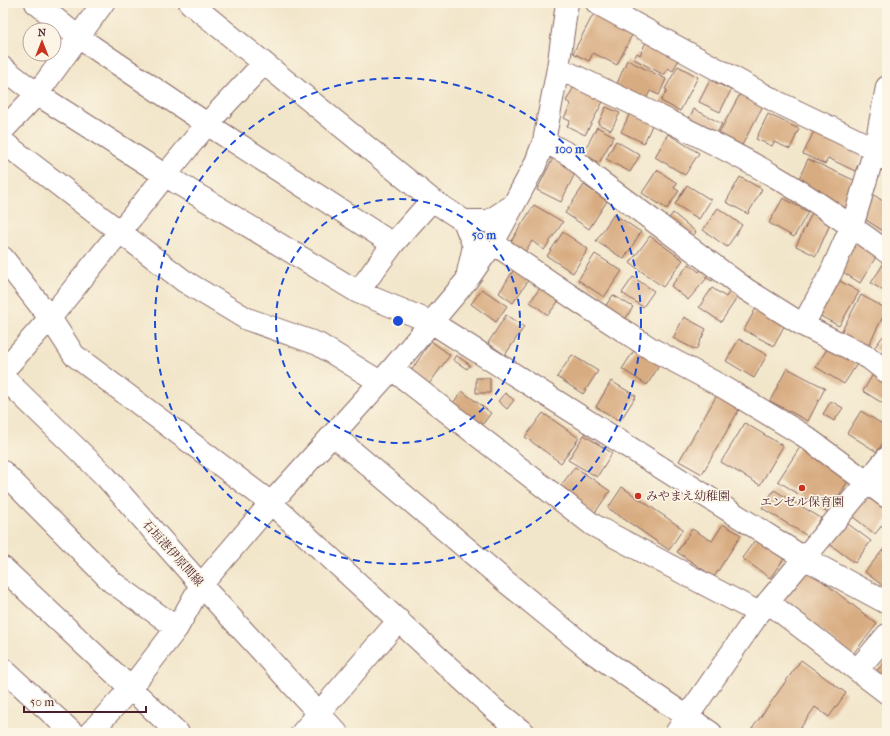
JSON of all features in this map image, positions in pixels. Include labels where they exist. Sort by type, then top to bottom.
[{"type":"street","points":[[36,3],[78,36],[207,124],[394,244]]},
{"type":"street","points":[[3,130],[37,94],[103,3]]},
{"type":"street","points":[[190,3],[432,200],[464,221],[489,221],[516,203]]},
{"type":"street","points":[[90,733],[130,689],[177,628],[201,585],[271,503],[386,375],[467,280],[493,243],[516,203],[535,165],[544,141],[558,68],[567,3]]},
{"type":"street","points":[[597,3],[778,102],[881,155]]},
{"type":"street","points":[[3,371],[50,318],[207,124],[264,63]]},
{"type":"street","points":[[3,68],[37,94],[166,176],[358,292],[431,322],[804,558],[887,603]]},
{"type":"street","points":[[558,68],[654,113],[776,177],[851,226],[887,252]]},
{"type":"street","points":[[803,325],[831,273],[881,155],[887,87]]},
{"type":"street","points":[[544,141],[570,155],[594,177],[747,290],[803,325],[869,358],[887,372]]},
{"type":"street","points":[[3,142],[119,233],[184,281],[247,319],[318,344],[386,375],[593,525],[764,607],[857,670],[887,693]]},
{"type":"street","points":[[358,292],[394,244],[432,200]]},
{"type":"street","points":[[464,221],[474,246],[467,280]]},
{"type":"street","points":[[493,243],[580,303],[650,348],[725,388],[803,435],[887,497]]},
{"type":"street","points":[[3,258],[50,318],[74,355],[271,503],[495,710],[524,733]]},
{"type":"street","name":"石垣港伊原間線","points":[[3,377],[104,476],[201,585],[337,733]]},
{"type":"street","points":[[333,435],[499,576],[682,725],[711,733]]},
{"type":"street","points":[[682,725],[764,607],[887,458]]},
{"type":"street","points":[[3,472],[112,582],[177,628]]},
{"type":"street","points":[[3,568],[178,733]]},
{"type":"street","points":[[302,733],[399,620]]},
{"type":"street","points":[[857,670],[887,635]]},
{"type":"street","points":[[3,669],[73,733]]},
{"type":"building","points":[[595,11],[634,31],[617,65],[593,53],[589,61],[573,53]]},
{"type":"building","points":[[646,42],[679,59],[673,71],[668,68],[664,75],[634,59],[637,53],[640,55]]},
{"type":"building","points":[[627,60],[666,79],[659,95],[650,91],[643,106],[614,91]]},
{"type":"building","points":[[678,66],[698,77],[680,111],[661,101],[667,90],[665,89]]},
{"type":"building","points":[[710,80],[731,90],[720,112],[699,102]]},
{"type":"building","points":[[576,83],[605,98],[585,135],[567,126],[570,121],[564,118],[571,104],[566,101]]},
{"type":"building","points":[[740,94],[763,106],[741,147],[718,135]]},
{"type":"building","points":[[606,107],[620,113],[611,130],[598,124]]},
{"type":"building","points":[[694,109],[722,124],[714,139],[686,124]]},
{"type":"building","points":[[630,113],[653,123],[644,143],[621,132]]},
{"type":"building","points":[[768,114],[799,129],[790,149],[774,142],[772,146],[756,139]]},
{"type":"building","points":[[597,127],[614,136],[599,163],[583,153]]},
{"type":"building","points":[[816,127],[865,150],[855,171],[828,158],[825,164],[803,154]]},
{"type":"building","points":[[668,134],[699,153],[685,175],[655,157]]},
{"type":"building","points":[[616,141],[640,155],[630,172],[606,159]]},
{"type":"building","points":[[553,158],[577,169],[561,202],[537,190]]},
{"type":"building","points":[[808,159],[860,183],[848,209],[796,185]]},
{"type":"building","points":[[657,170],[677,183],[674,188],[679,191],[667,209],[642,193]]},
{"type":"building","points":[[740,177],[762,189],[748,214],[726,202]]},
{"type":"building","points":[[584,185],[607,201],[589,229],[565,213]]},
{"type":"building","points":[[687,185],[711,200],[699,219],[675,204]]},
{"type":"building","points":[[871,193],[887,204],[887,224],[883,231],[857,214]]},
{"type":"building","points":[[783,198],[808,212],[794,237],[769,223]]},
{"type":"building","points":[[534,205],[563,222],[544,250],[532,241],[523,255],[508,246]]},
{"type":"building","points":[[718,208],[742,225],[727,247],[703,230]]},
{"type":"building","points":[[673,213],[696,232],[689,241],[665,223]]},
{"type":"building","points":[[812,213],[831,222],[816,256],[796,246]]},
{"type":"building","points":[[614,214],[641,232],[624,259],[596,241]]},
{"type":"building","points":[[563,232],[588,249],[573,273],[547,256]]},
{"type":"building","points":[[650,236],[683,260],[663,287],[630,263]]},
{"type":"building","points":[[853,237],[879,252],[860,283],[835,267]]},
{"type":"building","points":[[595,254],[622,271],[604,297],[578,280]]},
{"type":"building","points":[[884,263],[887,265],[887,293],[871,283]]},
{"type":"building","points":[[689,264],[699,272],[703,267],[716,276],[712,281],[704,276],[707,278],[688,300],[671,286]]},
{"type":"building","points":[[517,265],[532,275],[513,303],[499,293]]},
{"type":"building","points":[[633,277],[654,291],[643,307],[622,293]]},
{"type":"building","points":[[833,277],[859,292],[839,326],[813,312]]},
{"type":"building","points":[[542,285],[560,299],[548,315],[530,302]]},
{"type":"building","points":[[712,288],[726,297],[731,289],[739,295],[721,322],[699,307]]},
{"type":"building","points":[[482,289],[507,306],[496,322],[471,304]]},
{"type":"building","points":[[613,295],[633,307],[622,324],[602,311]]},
{"type":"building","points":[[861,295],[887,309],[867,348],[840,334]]},
{"type":"building","points":[[756,308],[785,324],[774,346],[744,330]]},
{"type":"building","points":[[506,315],[524,327],[505,355],[488,343]]},
{"type":"building","points":[[684,317],[706,329],[696,350],[673,338]]},
{"type":"building","points":[[887,331],[887,354],[886,356],[874,348]]},
{"type":"building","points":[[739,339],[767,355],[754,378],[726,361]]},
{"type":"building","points":[[431,341],[450,355],[424,391],[406,378]]},
{"type":"building","points":[[637,346],[662,361],[647,385],[622,369]]},
{"type":"building","points":[[829,346],[857,364],[844,384],[816,367]]},
{"type":"building","points":[[456,355],[470,365],[467,369],[453,360]]},
{"type":"building","points":[[572,355],[598,371],[583,394],[557,377]]},
{"type":"building","points":[[787,368],[825,388],[808,421],[770,401]]},
{"type":"building","points":[[875,371],[887,379],[887,406],[863,391]]},
{"type":"building","points":[[476,378],[490,378],[490,393],[476,393]]},
{"type":"building","points":[[611,381],[636,396],[620,421],[596,407]]},
{"type":"building","points":[[462,391],[491,413],[476,433],[447,411]]},
{"type":"building","points":[[505,393],[514,400],[507,409],[498,401]]},
{"type":"building","points":[[717,395],[740,408],[702,474],[679,461]]},
{"type":"building","points":[[831,401],[843,408],[834,421],[823,414]]},
{"type":"building","points":[[861,411],[887,427],[887,436],[877,452],[847,433]]},
{"type":"building","points":[[543,413],[579,438],[561,463],[525,437]]},
{"type":"building","points":[[745,423],[783,446],[760,485],[721,462]]},
{"type":"building","points":[[584,435],[612,453],[597,477],[568,460]]},
{"type":"building","points":[[802,444],[852,475],[828,513],[778,481]]},
{"type":"building","points":[[575,467],[610,491],[594,514],[559,488]]},
{"type":"building","points":[[622,487],[683,529],[669,550],[608,508]]},
{"type":"building","points":[[774,490],[821,518],[809,537],[762,508]]},
{"type":"building","points":[[866,490],[887,506],[887,519],[875,534],[848,513]]},
{"type":"building","points":[[844,521],[871,541],[855,563],[828,543]]},
{"type":"building","points":[[723,524],[741,535],[714,577],[677,552],[692,529],[712,541]]},
{"type":"building","points":[[758,536],[786,556],[770,578],[742,558]]},
{"type":"building","points":[[886,546],[887,547],[887,589],[865,572]]},
{"type":"building","points":[[803,566],[877,624],[852,655],[778,597]]},
{"type":"building","points":[[801,660],[846,693],[829,717],[815,707],[797,733],[749,733]]},
{"type":"building","points":[[887,660],[887,682],[876,671]]},
{"type":"place","name":"エンゼル保育園","points":[[802,488]]},
{"type":"place","name":"みやまえ幼稚園","points":[[638,496]]}]
